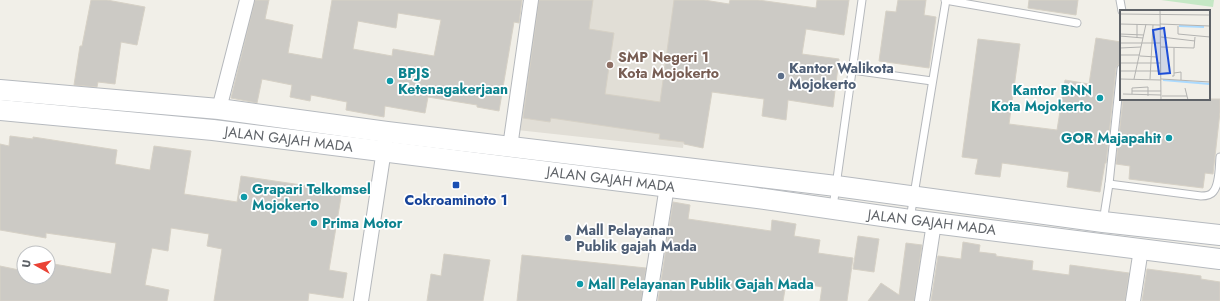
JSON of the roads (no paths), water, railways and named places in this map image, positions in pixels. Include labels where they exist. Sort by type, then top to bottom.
[{"type":"main road","name":"JALAN GAJAH MADA","points":[[0,90],[219,109],[387,132],[836,186],[1103,222],[1220,235]]},
{"type":"main road","name":"JALAN GAJAH MADA","points":[[0,110],[213,130],[667,186],[910,220],[1220,259]]},
{"type":"main road","points":[[532,169],[535,150]]},
{"type":"street","points":[[219,109],[247,0]]},
{"type":"street","points":[[510,147],[531,0]]},
{"type":"street","points":[[361,301],[387,132]]},
{"type":"street","points":[[649,301],[667,186]]},
{"type":"street","points":[[922,301],[934,223]]},
{"type":"street","points":[[1134,301],[1141,249]]},
{"type":"lane","points":[[832,209],[862,0]]},
{"type":"lane","points":[[910,220],[945,0],[1076,23]]},
{"type":"lane","points":[[1120,0],[1122,10]]},
{"type":"lane","points":[[852,70],[932,82]]},
{"type":"lane","points":[[1103,222],[1109,184],[1120,79]]},
{"type":"lane","points":[[1109,184],[1208,196],[1213,192],[1217,184],[1220,157]]},
{"type":"place","name":"SMP Negeri 1 Kota Mojokerto","points":[[610,65]]},
{"type":"place","name":"Kantor Walikota Mojokerto","points":[[781,76]]},
{"type":"place","name":"BPJS Ketenagakerjaan","points":[[390,81]]},
{"type":"place","name":"Kantor BNN Kota Mojokerto","points":[[1100,98]]},
{"type":"place","name":"GOR Majapahit","points":[[1169,138]]},
{"type":"place","name":"Cokroaminoto 1","points":[[456,185]]},
{"type":"place","name":"Grapari Telkomsel Mojokerto","points":[[244,197]]},
{"type":"place","name":"Prima Motor","points":[[314,223]]},
{"type":"place","name":"Mall Pelayanan Publik gajah Mada","points":[[568,238]]},
{"type":"place","name":"Mall Pelayanan Publik Gajah Mada","points":[[580,284]]}]
